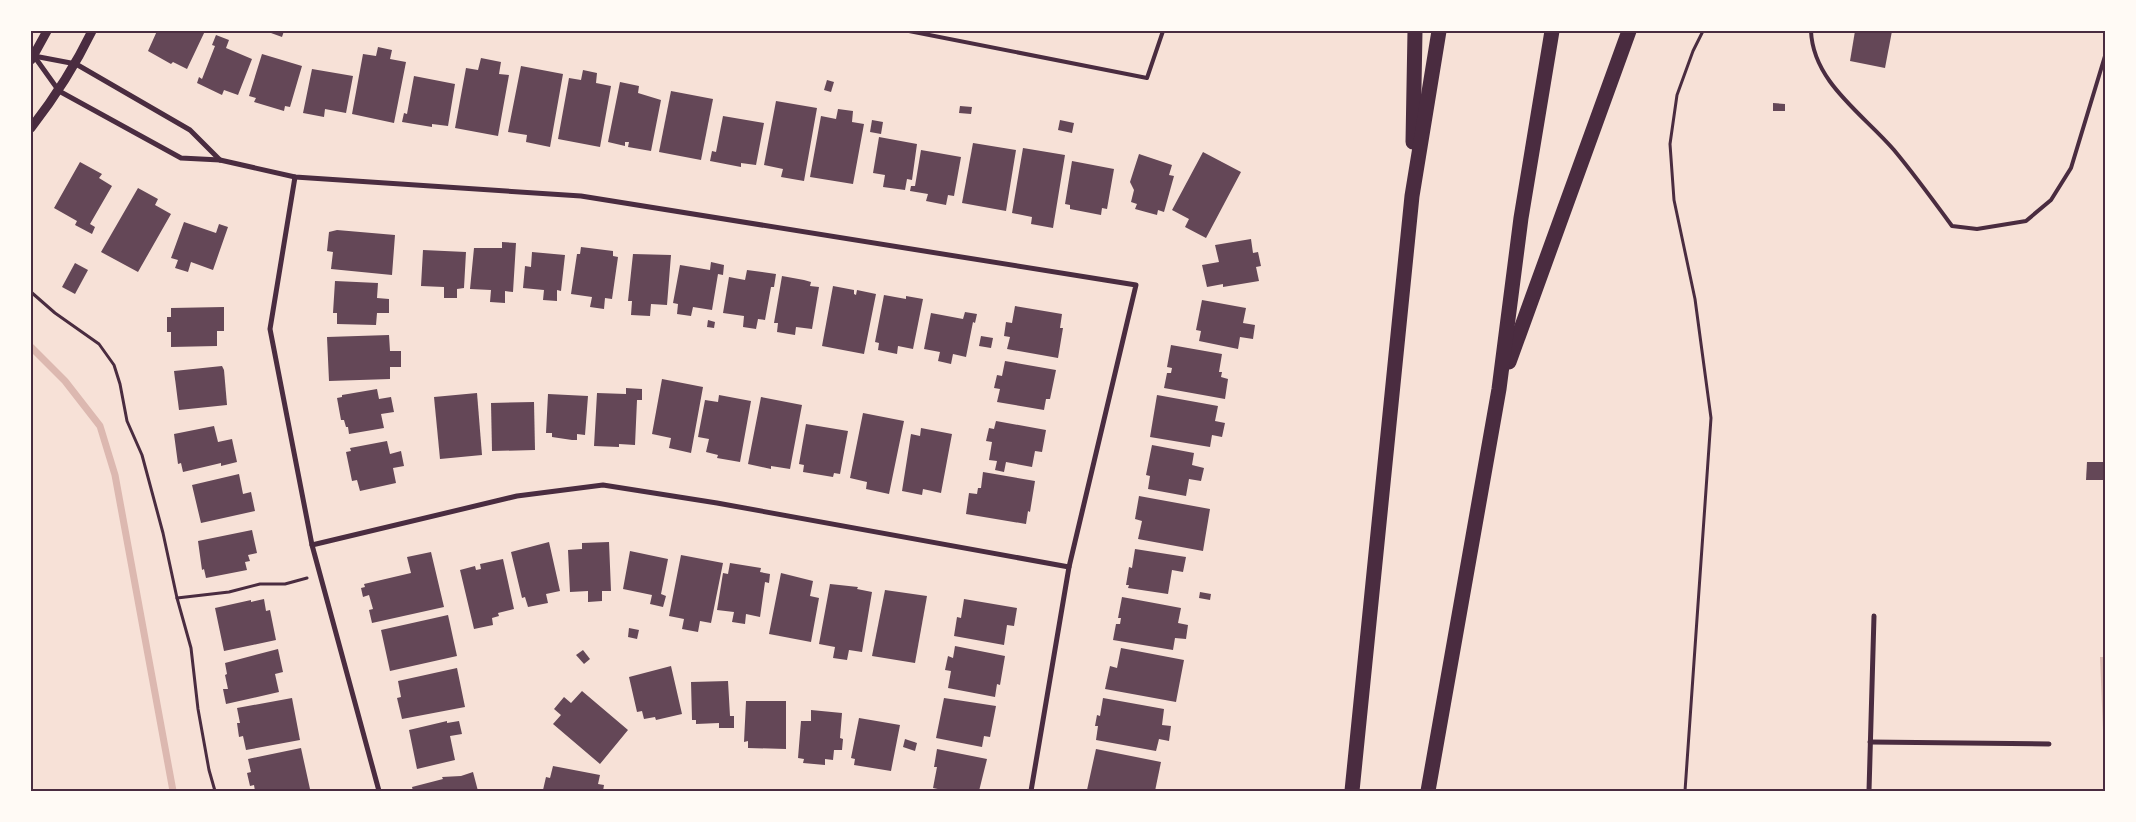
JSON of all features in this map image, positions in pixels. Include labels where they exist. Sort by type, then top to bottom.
[{"type":"highway","points":[[1412,196],[1415,31]]},
{"type":"highway","points":[[1352,791],[1412,196],[1439,31]]},
{"type":"highway","points":[[1428,791],[1500,389],[1521,218],[1552,31]]},
{"type":"highway","points":[[1500,389],[1629,31]]},
{"type":"street","points":[[32,57],[47,31]]},
{"type":"street","points":[[31,128],[60,91],[92,31]]},
{"type":"street","points":[[32,57],[76,64],[190,130],[220,160]]},
{"type":"street","points":[[32,57],[60,91],[181,158],[220,160],[295,177],[581,196],[1136,285],[1069,567],[1031,791]]},
{"type":"street","points":[[295,177],[270,329],[312,546],[379,791]]},
{"type":"street","points":[[312,546],[517,496],[603,485],[717,503],[1069,567]]},
{"type":"street","points":[[1869,791],[1874,616]]},
{"type":"street","points":[[1870,742],[2049,744]]},
{"type":"lane","points":[[911,31],[1147,78],[1163,31]]},
{"type":"lane","points":[[1811,31],[1811,45],[1826,79],[1894,150],[1952,226],[1977,229],[2026,221],[2051,200],[2071,168],[2105,56]]},
{"type":"path","points":[[1685,791],[1712,418],[1695,299],[1674,200],[1670,144],[1677,95],[1693,51],[1703,31]]},
{"type":"path","points":[[31,292],[55,313],[99,344],[114,365],[120,384],[127,421],[142,455],[191,648],[198,709],[209,770],[215,791]]},
{"type":"path","points":[[177,598],[229,592],[260,584],[285,584],[320,574]]},
{"type":"shaded area","points":[[2100,657],[2105,657],[2105,779]]},
{"type":"building","points":[[157,31],[205,31],[187,69],[173,62],[171,64],[148,51]]},
{"type":"building","points":[[272,31],[284,31],[282,37],[271,33]]},
{"type":"building","points":[[1855,31],[1892,31],[1885,68],[1850,61]]},
{"type":"building","points":[[216,35],[229,40],[226,48],[252,59],[238,95],[224,90],[222,95],[197,83],[199,77],[202,79],[215,46],[212,45]]},
{"type":"building","points":[[378,47],[392,50],[390,59],[406,62],[394,123],[352,114],[363,54],[376,56]]},
{"type":"building","points":[[262,54],[302,66],[290,107],[285,106],[284,111],[254,102],[256,98],[249,96]]},
{"type":"building","points":[[481,58],[501,62],[499,74],[509,75],[498,136],[455,128],[466,68],[478,70]]},
{"type":"building","points":[[521,66],[563,74],[550,147],[526,142],[527,135],[508,132]]},
{"type":"building","points":[[312,69],[353,76],[346,113],[325,109],[324,117],[303,113]]},
{"type":"building","points":[[583,70],[597,73],[596,83],[611,86],[600,147],[558,139],[569,78],[581,80]]},
{"type":"building","points":[[414,76],[455,84],[448,126],[432,124],[432,127],[402,122],[404,113],[407,114]]},
{"type":"building","points":[[827,80],[834,82],[831,92],[824,90]]},
{"type":"building","points":[[620,82],[639,86],[638,93],[661,100],[651,151],[628,147],[629,142],[625,142],[625,146],[608,142]]},
{"type":"building","points":[[671,91],[713,99],[701,160],[659,152]]},
{"type":"building","points":[[776,101],[817,108],[804,181],[781,177],[783,169],[764,165]]},
{"type":"building","points":[[1773,103],[1785,104],[1785,111],[1773,111]]},
{"type":"building","points":[[960,106],[972,107],[971,114],[959,113]]},
{"type":"building","points":[[838,109],[853,111],[852,122],[864,124],[853,184],[810,177],[821,116],[836,119]]},
{"type":"building","points":[[723,116],[764,123],[756,165],[741,163],[741,167],[710,161],[712,151],[716,152]]},
{"type":"building","points":[[872,120],[883,122],[881,134],[870,132]]},
{"type":"building","points":[[1060,120],[1074,123],[1072,133],[1058,130]]},
{"type":"building","points":[[879,137],[917,144],[912,180],[907,179],[905,190],[883,187],[885,175],[873,173]]},
{"type":"building","points":[[973,143],[1016,150],[1006,211],[962,203]]},
{"type":"building","points":[[1023,148],[1065,155],[1053,228],[1031,224],[1032,217],[1012,213]]},
{"type":"building","points":[[921,150],[961,157],[954,196],[948,195],[946,205],[926,201],[928,194],[910,191],[911,186],[915,186]]},
{"type":"building","points":[[1203,152],[1241,172],[1206,238],[1185,227],[1189,219],[1172,210]]},
{"type":"building","points":[[1139,154],[1172,165],[1169,175],[1174,176],[1164,212],[1158,210],[1157,215],[1135,209],[1137,204],[1131,202],[1134,190],[1130,182]]},
{"type":"building","points":[[1072,161],[1114,169],[1107,209],[1102,208],[1101,215],[1070,209],[1070,205],[1065,204]]},
{"type":"building","points":[[80,162],[102,174],[99,178],[112,186],[90,224],[95,227],[92,234],[75,225],[77,221],[54,208]]},
{"type":"building","points":[[138,188],[158,199],[155,205],[171,214],[138,272],[101,252]]},
{"type":"building","points":[[184,222],[216,233],[219,224],[228,227],[213,270],[191,262],[188,272],[175,268],[178,260],[171,258]]},
{"type":"building","points":[[337,230],[395,235],[392,275],[331,269],[333,252],[327,251],[329,232]]},
{"type":"building","points":[[1251,239],[1253,253],[1258,252],[1261,266],[1256,267],[1259,281],[1223,287],[1223,284],[1207,287],[1202,265],[1219,262],[1215,245]]},
{"type":"building","points":[[502,242],[516,243],[513,292],[505,291],[505,303],[490,302],[491,290],[470,289],[474,248],[502,248]]},
{"type":"building","points":[[581,247],[613,251],[613,256],[618,257],[612,299],[605,298],[604,309],[590,307],[592,297],[571,294],[577,254],[580,254]]},
{"type":"building","points":[[423,250],[466,252],[464,288],[457,289],[457,298],[444,298],[444,287],[421,286]]},
{"type":"building","points":[[532,252],[565,255],[561,291],[557,290],[557,301],[543,300],[544,290],[523,288],[525,266],[531,267]]},
{"type":"building","points":[[633,254],[671,255],[667,305],[651,304],[650,316],[631,315],[632,301],[628,301]]},
{"type":"building","points":[[711,262],[724,265],[723,275],[718,274],[712,310],[693,307],[691,316],[677,314],[678,304],[673,303],[680,265],[710,270]]},
{"type":"building","points":[[75,263],[88,270],[75,294],[62,287]]},
{"type":"building","points":[[747,270],[776,274],[774,287],[771,287],[765,320],[758,319],[756,329],[743,327],[744,316],[723,313],[729,277],[745,280]]},
{"type":"building","points":[[782,276],[811,282],[810,286],[819,287],[812,329],[796,327],[795,335],[777,332],[778,323],[774,323]]},
{"type":"building","points":[[335,281],[378,283],[377,298],[389,299],[389,313],[377,313],[376,325],[337,324],[337,313],[333,313]]},
{"type":"building","points":[[833,286],[854,290],[856,295],[857,290],[876,294],[864,354],[822,346]]},
{"type":"building","points":[[884,295],[906,299],[906,296],[923,299],[913,349],[898,346],[897,354],[878,350],[879,343],[875,342]]},
{"type":"building","points":[[1202,300],[1246,308],[1243,323],[1255,325],[1253,339],[1240,337],[1238,349],[1199,341],[1201,331],[1196,330]]},
{"type":"building","points":[[1015,306],[1062,314],[1060,328],[1063,328],[1058,358],[1007,349],[1010,337],[1004,336],[1006,322],[1012,323]]},
{"type":"building","points":[[224,307],[224,331],[217,331],[217,346],[171,347],[171,332],[167,332],[167,317],[171,317],[171,308]]},
{"type":"building","points":[[965,312],[977,314],[975,323],[973,322],[966,357],[953,354],[951,364],[938,361],[940,352],[924,349],[931,313],[963,319]]},
{"type":"building","points":[[708,320],[715,322],[714,328],[707,327]]},
{"type":"building","points":[[389,335],[390,351],[401,351],[401,367],[390,367],[390,379],[329,381],[327,337]]},
{"type":"building","points":[[981,336],[993,338],[991,348],[979,346]]},
{"type":"building","points":[[1171,345],[1222,354],[1219,372],[1222,372],[1221,377],[1228,379],[1225,399],[1164,388],[1167,373],[1171,373],[1172,368],[1167,367]]},
{"type":"building","points":[[1005,361],[1056,370],[1050,399],[1046,399],[1044,410],[997,402],[1000,389],[994,388],[997,375],[1002,376]]},
{"type":"building","points":[[222,366],[227,405],[179,410],[174,371]]},
{"type":"building","points":[[662,379],[703,387],[691,453],[669,448],[671,438],[652,434]]},
{"type":"building","points":[[626,388],[642,389],[642,400],[637,400],[635,445],[619,444],[619,447],[594,446],[597,393],[626,394]]},
{"type":"building","points":[[377,389],[379,399],[391,397],[394,412],[381,414],[384,428],[349,434],[344,420],[341,420],[337,398],[342,397],[342,395]]},
{"type":"building","points":[[477,393],[482,455],[440,459],[434,397]]},
{"type":"building","points":[[548,394],[588,396],[585,435],[577,434],[577,440],[572,440],[552,437],[552,433],[546,433]]},
{"type":"building","points":[[719,395],[751,401],[740,462],[717,458],[718,455],[706,452],[709,439],[698,437],[705,400],[718,402]]},
{"type":"building","points":[[1157,395],[1218,406],[1215,421],[1225,423],[1222,437],[1212,435],[1210,447],[1150,437]]},
{"type":"building","points":[[761,397],[802,405],[790,469],[771,466],[771,469],[748,464]]},
{"type":"building","points":[[534,402],[535,450],[492,451],[491,403]]},
{"type":"building","points":[[863,413],[904,421],[889,494],[866,489],[867,482],[850,478]]},
{"type":"building","points":[[996,421],[1046,430],[1042,452],[1035,451],[1032,467],[1006,462],[1004,472],[995,470],[997,461],[989,460],[992,442],[986,441],[989,428],[994,429]]},
{"type":"building","points":[[806,424],[848,431],[840,474],[834,473],[833,477],[803,472],[804,465],[799,464]]},
{"type":"building","points":[[214,426],[218,442],[232,439],[237,462],[221,466],[221,463],[183,472],[181,463],[178,464],[174,434]]},
{"type":"building","points":[[921,428],[952,434],[941,493],[923,489],[922,495],[902,491],[911,434],[920,436]]},
{"type":"building","points":[[387,441],[390,454],[401,451],[404,466],[393,468],[396,483],[360,491],[357,480],[352,481],[346,452],[351,451],[350,448]]},
{"type":"building","points":[[1152,445],[1194,453],[1192,465],[1204,468],[1201,481],[1189,479],[1186,496],[1148,489],[1150,476],[1146,475]]},
{"type":"building","points":[[2087,462],[2105,462],[2105,480],[2086,480]]},
{"type":"building","points":[[983,472],[1035,481],[1026,524],[966,514],[969,493],[977,494],[978,488],[981,488]]},
{"type":"building","points":[[239,474],[243,494],[251,492],[255,511],[201,523],[192,485]]},
{"type":"building","points":[[1139,496],[1210,509],[1203,551],[1138,539],[1142,521],[1135,519]]},
{"type":"building","points":[[252,530],[257,553],[248,555],[250,561],[245,562],[247,570],[206,578],[204,569],[202,570],[198,541]]},
{"type":"building","points":[[549,542],[560,591],[546,594],[548,603],[528,607],[525,597],[522,598],[511,552]]},
{"type":"building","points":[[609,542],[611,591],[602,591],[602,601],[588,602],[588,591],[570,592],[568,550],[582,549],[582,543]]},
{"type":"building","points":[[1135,549],[1186,557],[1183,572],[1172,570],[1168,594],[1128,588],[1129,585],[1126,585],[1129,567],[1132,568]]},
{"type":"building","points":[[630,551],[668,559],[661,594],[666,596],[663,607],[650,604],[652,595],[623,589]]},
{"type":"building","points":[[431,552],[444,607],[372,623],[369,610],[373,609],[369,595],[363,597],[361,588],[365,587],[364,584],[411,573],[407,557]]},
{"type":"building","points":[[681,555],[723,563],[711,623],[700,621],[698,632],[682,629],[684,619],[669,616]]},
{"type":"building","points":[[503,559],[514,609],[498,613],[499,616],[492,618],[493,625],[474,629],[460,570],[475,566],[476,570],[481,569],[480,564]]},
{"type":"building","points":[[730,563],[761,568],[760,572],[770,574],[769,583],[765,582],[760,617],[746,614],[745,624],[732,622],[734,612],[717,610],[723,573],[728,574]]},
{"type":"building","points":[[781,573],[813,581],[810,596],[819,598],[811,642],[769,634]]},
{"type":"building","points":[[830,584],[858,587],[857,589],[872,592],[862,652],[849,650],[847,660],[833,658],[835,647],[819,644]]},
{"type":"building","points":[[885,590],[927,596],[915,663],[872,656]]},
{"type":"building","points":[[1200,592],[1211,594],[1210,600],[1199,598]]},
{"type":"building","points":[[1122,597],[1181,608],[1178,623],[1188,625],[1186,639],[1175,638],[1173,650],[1113,640],[1116,624],[1120,624],[1121,618],[1118,618]]},
{"type":"building","points":[[264,599],[266,611],[270,610],[276,640],[224,651],[215,608]]},
{"type":"building","points":[[964,599],[1017,608],[1014,626],[1007,625],[1004,645],[954,636],[957,617],[961,618]]},
{"type":"building","points":[[448,615],[457,656],[390,671],[381,630]]},
{"type":"building","points":[[629,628],[639,630],[637,639],[628,637]]},
{"type":"building","points":[[955,646],[1005,656],[1000,685],[997,684],[995,697],[948,688],[951,671],[945,670],[948,656],[953,658]]},
{"type":"building","points":[[1121,648],[1184,660],[1176,702],[1105,689],[1110,666],[1117,668]]},
{"type":"building","points":[[278,649],[283,672],[275,674],[279,692],[226,704],[223,689],[228,689],[225,663]]},
{"type":"building","points":[[583,650],[590,659],[584,664],[576,655]]},
{"type":"building","points":[[671,666],[682,714],[656,720],[655,717],[644,719],[642,711],[637,712],[629,677]]},
{"type":"building","points":[[457,668],[465,707],[402,719],[397,698],[401,697],[398,681]]},
{"type":"building","points":[[728,681],[730,716],[734,716],[734,728],[719,728],[719,723],[696,724],[696,720],[692,720],[691,682]]},
{"type":"building","points":[[582,691],[628,730],[600,764],[553,724],[561,715],[554,709],[564,697],[571,703]]},
{"type":"building","points":[[292,698],[300,740],[246,750],[243,736],[239,737],[237,723],[240,723],[237,708]]},
{"type":"building","points":[[944,698],[996,706],[990,737],[984,736],[982,747],[936,738]]},
{"type":"building","points":[[1103,698],[1164,709],[1162,725],[1171,726],[1169,741],[1159,739],[1156,751],[1096,740],[1098,726],[1095,726],[1097,715],[1100,716]]},
{"type":"building","points":[[746,701],[786,701],[786,749],[748,748],[748,741],[744,742]]},
{"type":"building","points":[[811,710],[842,713],[840,738],[843,739],[842,750],[834,750],[833,760],[825,759],[825,765],[803,763],[804,759],[798,758],[801,721],[811,721]]},
{"type":"building","points":[[859,718],[900,725],[891,771],[854,765],[855,759],[851,758]]},
{"type":"building","points":[[447,721],[447,723],[459,721],[462,734],[450,736],[455,760],[417,769],[409,730]]},
{"type":"building","points":[[905,739],[917,743],[915,751],[903,747]]},
{"type":"building","points":[[301,748],[310,789],[255,791],[254,785],[250,786],[247,773],[251,772],[248,759]]},
{"type":"building","points":[[937,749],[987,759],[979,791],[947,791],[933,788],[937,767],[934,767]]},
{"type":"building","points":[[1096,749],[1161,762],[1155,791],[1087,790]]},
{"type":"building","points":[[553,766],[600,775],[598,784],[604,785],[603,791],[543,790],[546,777],[550,778]]},
{"type":"building","points":[[473,772],[478,791],[413,791],[412,787],[443,779],[442,777],[461,776]]},
{"type":"waterway","points":[[31,347],[65,381],[100,426],[115,475],[173,791]]}]
